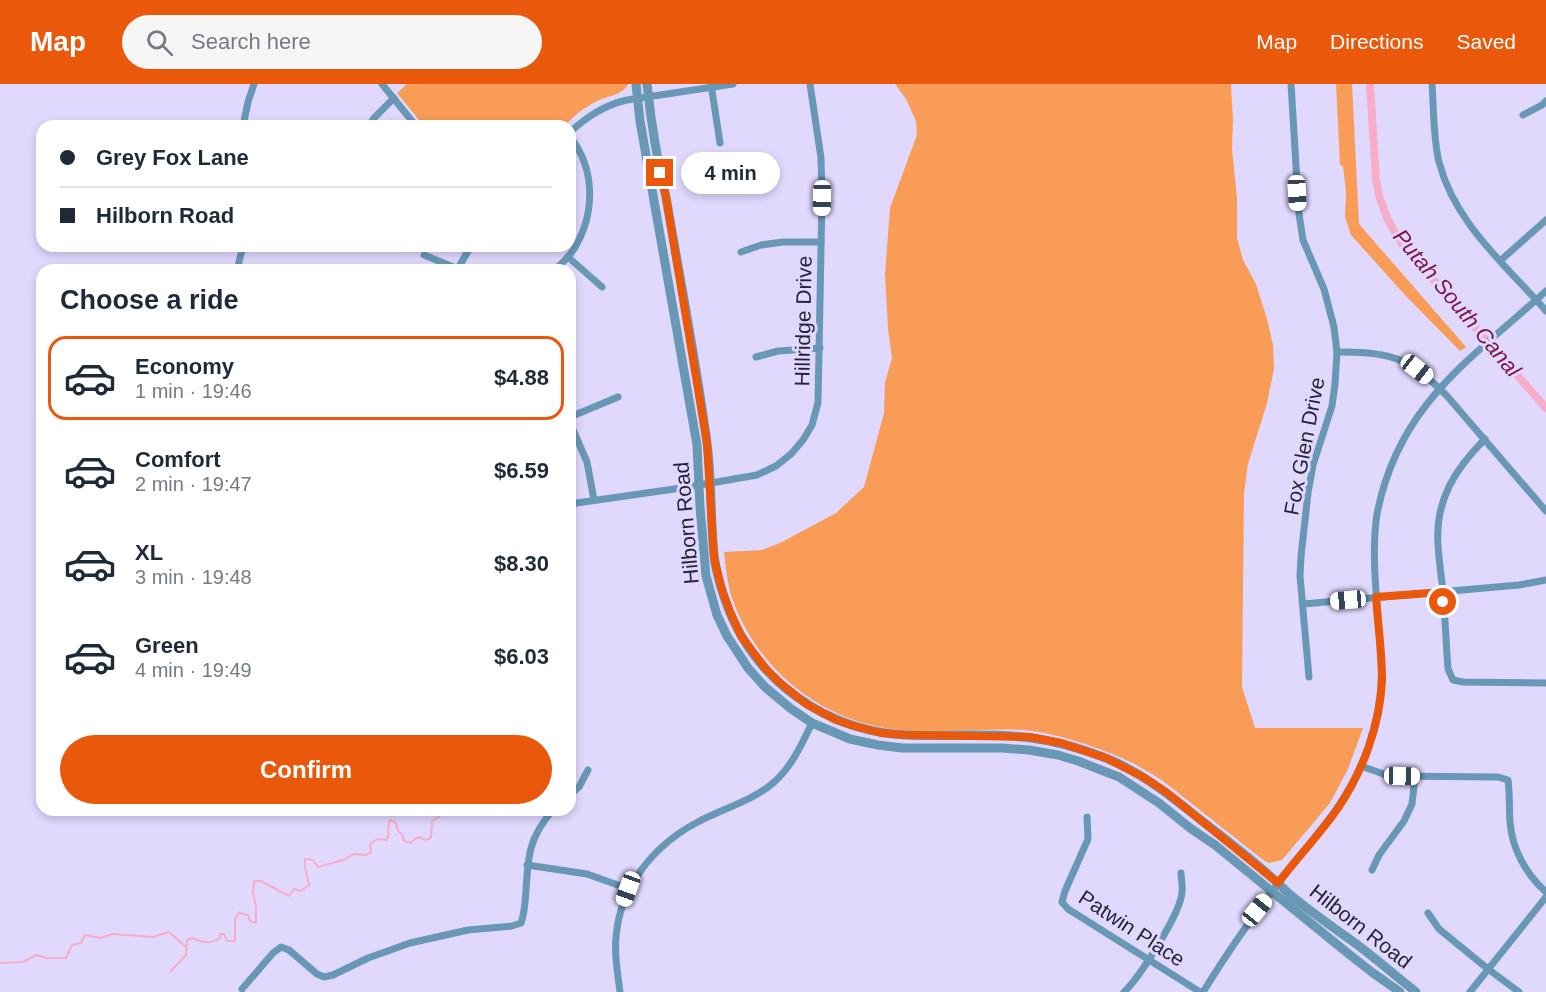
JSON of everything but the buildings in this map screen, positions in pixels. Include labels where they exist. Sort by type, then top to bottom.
[{"type":"street","points":[[244,120],[254,84]]},
{"type":"street","points":[[382,84],[411,120]]},
{"type":"street","name":"Hilborn Road","points":[[636,84],[640,121],[685,383],[692,408],[705,484],[714,558],[730,612],[741,636],[754,655],[796,697],[816,710],[854,726],[881,733],[905,735],[1030,737],[1061,743],[1106,758],[1143,777],[1166,792],[1373,973],[1400,992]]},
{"type":"street","name":"Hilborn Road","points":[[647,84],[650,118],[666,197],[707,443],[702,537],[706,576],[717,615],[727,636],[748,668],[765,687],[790,708],[812,723],[850,739],[902,748],[1029,750],[1058,755],[1119,777],[1159,802],[1263,883],[1275,887],[1347,937],[1416,992]]},
{"type":"street","points":[[576,127],[594,113],[613,104],[711,85],[733,84]]},
{"type":"street","name":"Hillridge Drive","points":[[576,503],[757,475],[776,466],[791,454],[812,425],[818,403],[820,348],[821,158],[810,84]]},
{"type":"street","name":"Fox Glen Drive","points":[[1291,84],[1299,214],[1303,240],[1326,299],[1334,327],[1337,352],[1332,406],[1313,465],[1308,493],[1301,566],[1309,677]]},
{"type":"street","points":[[1432,84],[1435,138],[1439,161],[1454,201],[1467,224],[1546,311]]},
{"type":"street","points":[[711,85],[720,143]]},
{"type":"street","points":[[373,120],[394,98]]},
{"type":"street","points":[[1523,115],[1546,101]]},
{"type":"street","points":[[576,146],[588,175],[590,198],[583,232],[576,244]]},
{"type":"street","points":[[1500,261],[1546,220]]},
{"type":"street","points":[[741,252],[761,245],[783,242],[821,242]]},
{"type":"street","points":[[561,264],[571,252]]},
{"type":"street","points":[[424,255],[444,264]]},
{"type":"street","points":[[568,257],[576,264]]},
{"type":"street","points":[[576,264],[602,287]]},
{"type":"street","points":[[1202,992],[1238,936],[1338,808],[1361,766],[1375,726],[1382,681],[1374,562],[1377,515],[1391,464],[1402,439],[1439,388],[1546,291]]},
{"type":"street","points":[[756,357],[778,351],[820,348]]},
{"type":"street","points":[[1337,352],[1378,353],[1403,361],[1417,369],[1439,388],[1546,511]]},
{"type":"street","points":[[576,414],[618,397]]},
{"type":"street","points":[[576,437],[587,462],[594,500]]},
{"type":"street","points":[[1485,439],[1457,470],[1446,494],[1440,517],[1438,543],[1448,669],[1453,680],[1463,682],[1546,682]]},
{"type":"street","points":[[1303,604],[1519,585],[1546,580]]},
{"type":"street","points":[[620,992],[616,938],[620,911],[628,889],[650,857],[672,837],[696,823],[757,795],[772,784],[784,772],[796,754],[812,723]]},
{"type":"street","points":[[1361,766],[1389,776],[1498,777],[1508,780],[1510,822],[1517,853],[1527,871],[1546,892]]},
{"type":"street","points":[[576,790],[588,770]]},
{"type":"street","points":[[1372,870],[1378,855],[1404,821],[1412,804],[1415,777]]},
{"type":"street","points":[[242,989],[281,947],[289,950],[317,974],[324,977],[410,943],[468,930],[521,923],[524,914],[527,865],[531,845],[538,828],[548,816]]},
{"type":"street","name":"Patwin Place","points":[[1087,817],[1088,839],[1062,902],[1068,909],[1202,992]]},
{"type":"street","points":[[527,865],[587,874],[628,889]]},
{"type":"street","points":[[1124,992],[1132,985],[1149,959],[1173,917],[1182,893],[1181,873]]},
{"type":"street","points":[[1470,992],[1546,897]]},
{"type":"street","points":[[1428,913],[1439,929],[1519,992]]},
{"type":"shaded area","points":[[407,84],[628,84],[622,91],[599,100],[571,120],[419,120],[397,93]]},
{"type":"shaded area","points":[[895,84],[1231,84],[1237,238],[1243,260],[1256,284],[1267,319],[1273,345],[1274,369],[1267,403],[1248,464],[1244,493],[1242,687],[1255,728],[1363,728],[1348,769],[1330,803],[1282,860],[1269,863],[1263,860],[1156,776],[1122,758],[1085,744],[1031,731],[900,730],[873,726],[847,718],[800,691],[780,674],[747,631],[731,593],[724,552],[762,550],[780,543],[836,513],[864,487],[884,413],[885,382],[892,358],[885,274],[890,208],[917,135],[916,121],[906,99]]},
{"type":"shaded area","points":[[1336,84],[1352,84],[1359,224],[1466,347],[1460,351],[1351,235],[1345,217],[1346,192],[1343,166],[1340,165]]},
{"type":"waterway","name":"Putah South Canal","points":[[1370,84],[1376,180],[1388,220],[1401,243],[1546,408]]},
{"type":"waterway","points":[[170,972],[186,955],[187,940],[192,938],[210,942],[220,938],[220,934],[224,934],[227,941],[235,941],[235,918],[240,912],[248,915],[250,921],[256,923],[254,881],[261,881],[289,896],[294,889],[301,891],[309,885],[305,859],[313,860],[318,867],[343,860],[354,854],[371,853],[370,844],[377,839],[387,840],[390,820],[396,823],[404,841],[411,843],[420,837],[425,840],[431,838],[432,821],[439,816]]},
{"type":"waterway","points":[[0,963],[23,962],[36,955],[47,958],[66,958],[72,945],[81,943],[85,935],[100,938],[113,934],[153,937],[169,932],[186,947]]},
{"type":"route","points":[[660,173],[707,443],[714,558],[722,590],[741,636],[754,655],[780,683],[816,710],[836,720],[881,733],[1030,737],[1061,743],[1106,758],[1166,792],[1278,883],[1338,808],[1352,786],[1369,746],[1375,726],[1382,681],[1376,597],[1443,592],[1443,602]]}]
